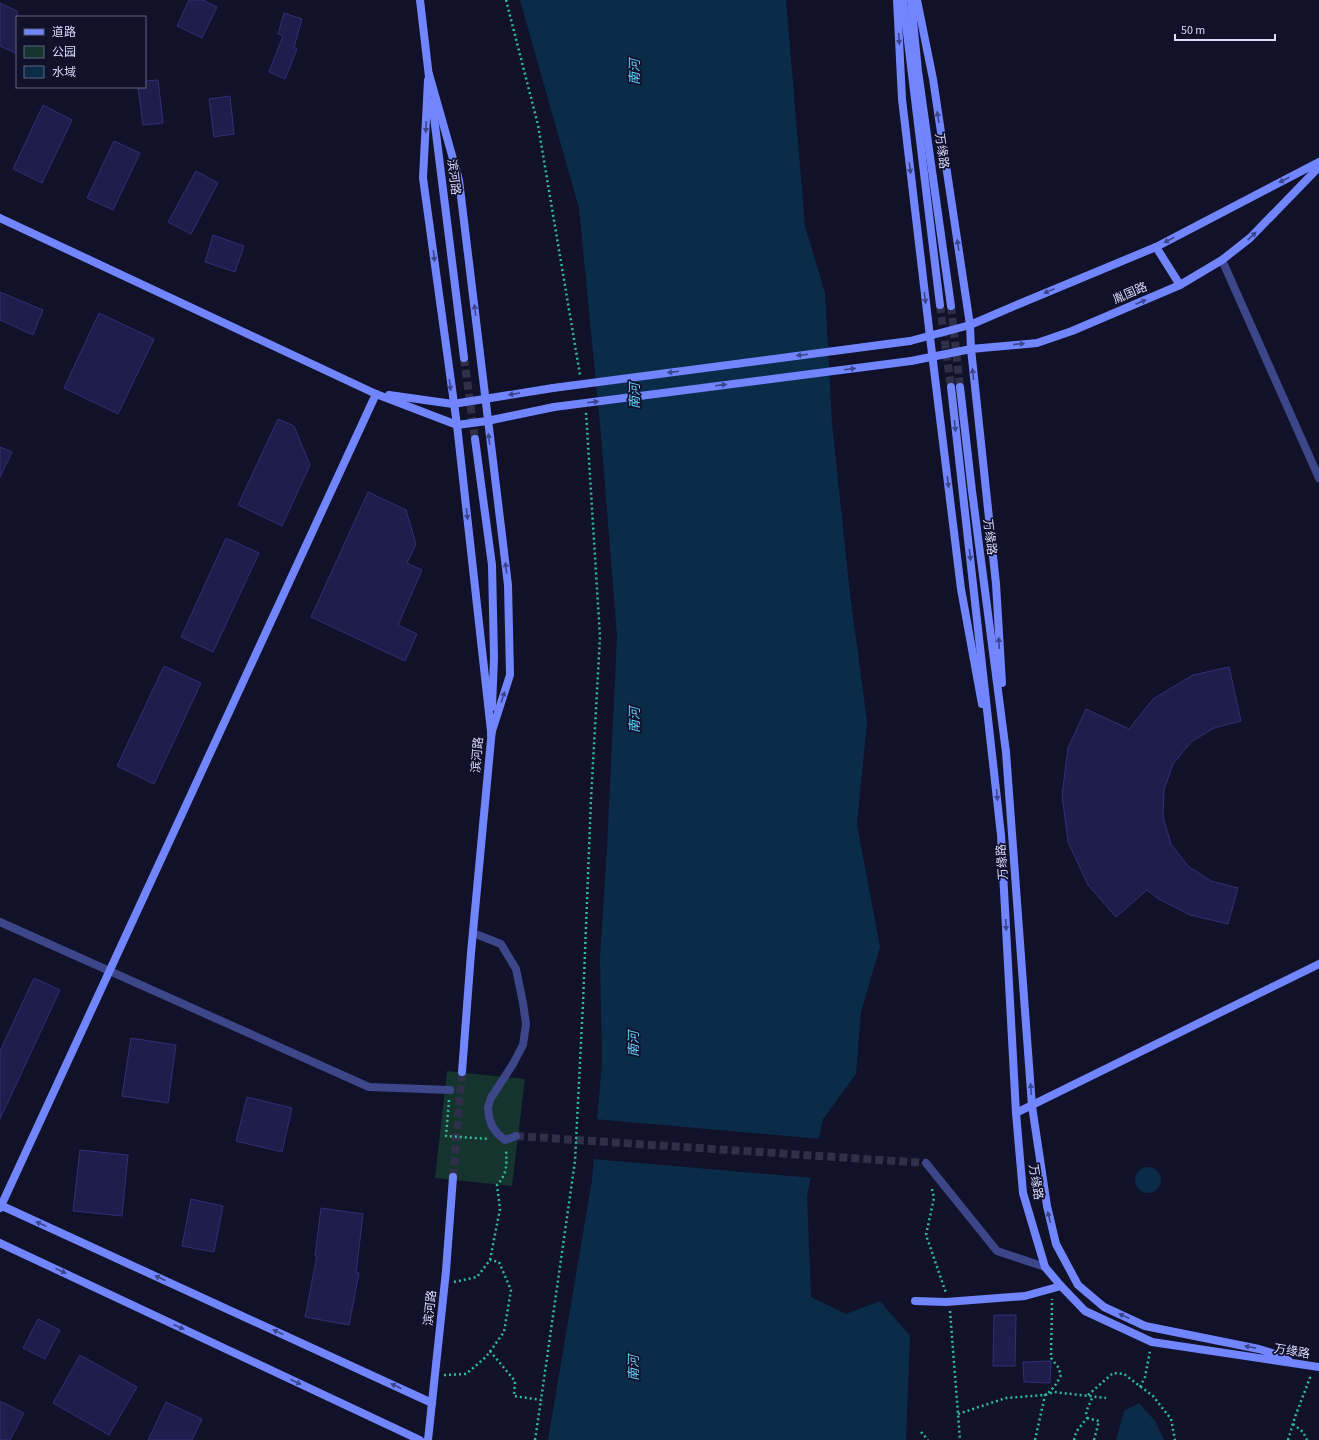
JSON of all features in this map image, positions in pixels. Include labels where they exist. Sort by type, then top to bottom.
[{"type":"main road","name":"滨河路","points":[[420,0],[464,358]]},
{"type":"main road","points":[[898,0],[902,99],[961,589],[995,777]]},
{"type":"main road","name":"万缘路","points":[[903,0],[940,305]]},
{"type":"main road","name":"万缘路","points":[[911,0],[918,71],[951,306]]},
{"type":"main road","points":[[918,0],[933,79],[970,326],[971,349],[996,584],[1006,752]]},
{"type":"main road","points":[[429,74],[459,180],[508,585],[510,675],[491,734]]},
{"type":"main road","points":[[429,74],[424,178],[457,425],[491,734]]},
{"type":"main road","points":[[376,394],[453,404],[553,388],[910,341],[930,337],[970,326],[1156,247],[1319,162]]},
{"type":"main road","name":"胤国路","points":[[457,425],[487,421],[554,407],[911,361],[971,349],[1037,343],[1072,331],[1180,285],[1222,260],[1250,238],[1319,167]]},
{"type":"main road","points":[[0,218],[376,394],[457,425]]},
{"type":"main road","points":[[1156,247],[1180,285]]},
{"type":"main road","name":"万缘路","points":[[951,387],[1001,835],[1016,1113],[1024,1193],[1045,1267],[1057,1287],[1085,1311],[1152,1342],[1316,1367]]},
{"type":"main road","name":"万缘路","points":[[960,387],[1006,752],[1032,1106],[1047,1206],[1056,1244],[1078,1285],[1104,1307],[1146,1326],[1259,1349],[1316,1367]]},
{"type":"main road","points":[[376,394],[0,1206],[432,1402]]},
{"type":"main road","name":"滨河路","points":[[462,1072],[491,734],[494,658],[492,565],[475,439]]},
{"type":"main road","points":[[1016,1113],[1319,964]]},
{"type":"main road","name":"滨河路","points":[[428,1440],[444,1287],[453,1178]]},
{"type":"main road","points":[[0,1243],[420,1440]]},
{"type":"main road","points":[[915,1301],[946,1302],[1025,1296],[1057,1287]]},
{"type":"street","points":[[1222,260],[1319,478]]},
{"type":"street","points":[[0,922],[369,1087],[450,1090]]},
{"type":"street","points":[[473,933],[501,944],[516,969],[526,1024],[523,1045],[513,1064],[491,1098],[488,1107],[492,1126],[498,1134],[506,1140],[516,1136]]},
{"type":"street","points":[[926,1163],[998,1251],[1045,1267]]},
{"type":"path","points":[[506,0],[538,125],[580,380]]},
{"type":"path","points":[[535,1440],[575,1161],[583,1003],[590,799],[600,637],[585,410]]},
{"type":"path","points":[[444,1287],[454,1282],[477,1276],[490,1260],[500,1209],[497,1185],[504,1176],[507,1161],[506,1140],[446,1136],[450,1090]]},
{"type":"path","points":[[434,1375],[466,1374],[486,1357],[504,1332],[511,1290],[499,1262],[490,1260]]},
{"type":"path","points":[[1035,1440],[1045,1395],[1057,1383],[1061,1375],[1058,1367],[1050,1358],[1057,1287]]},
{"type":"path","points":[[1140,1387],[1145,1377],[1152,1342]]},
{"type":"path","points":[[490,1351],[516,1381],[514,1396],[541,1400]]},
{"type":"path","points":[[1288,1440],[1316,1367]]},
{"type":"path","points":[[1088,1396],[1113,1373],[1124,1374],[1153,1396],[1171,1419],[1176,1440]]},
{"type":"path","points":[[958,1414],[1006,1398],[1045,1395],[1054,1392],[1106,1398]]},
{"type":"path","points":[[1074,1440],[1076,1432],[1086,1418],[1086,1412],[1093,1396]]},
{"type":"path","points":[[1086,1418],[1099,1420],[1094,1440]]},
{"type":"path","points":[[1293,1424],[1303,1432],[1307,1440]]},
{"type":"path","points":[[921,1432],[928,1440]]},
{"type":"green space","points":[[447,1071],[525,1079],[512,1186],[435,1178]]},
{"type":"water","name":"南河","points":[[520,0],[786,0],[805,226],[825,293],[832,423],[850,594],[867,721],[857,825],[880,947],[861,1012],[856,1074],[823,1119],[807,1196],[811,1297],[846,1314],[880,1301],[910,1336],[906,1440],[548,1440],[592,1180],[602,1062],[600,957],[607,848],[617,636],[601,435],[579,208]]},
{"type":"water","points":[[1148,1167],[1157,1171],[1161,1180],[1157,1189],[1148,1193],[1139,1189],[1135,1180],[1139,1171]]},
{"type":"water","points":[[1139,1403],[1155,1421],[1164,1440],[1116,1440],[1124,1411]]},
{"type":"pier","points":[[595,1119],[821,1139],[813,1178],[592,1159]]},
{"type":"building","points":[[189,0],[203,0],[217,7],[202,38],[177,26]]},
{"type":"building","points":[[0,3],[17,11],[16,54],[0,46]]},
{"type":"building","points":[[284,13],[302,19],[294,47],[297,49],[285,79],[269,72],[283,36],[278,34]]},
{"type":"building","points":[[158,80],[163,123],[143,125],[138,88],[146,88],[146,81]]},
{"type":"building","points":[[230,96],[234,134],[214,137],[209,99]]},
{"type":"building","points":[[43,105],[72,120],[42,183],[13,169]]},
{"type":"building","points":[[114,141],[140,153],[113,210],[87,198]]},
{"type":"building","points":[[196,171],[218,183],[191,234],[168,222]]},
{"type":"building","points":[[213,235],[244,246],[235,272],[205,262]]},
{"type":"building","points":[[0,292],[43,310],[33,335],[0,320]]},
{"type":"building","points":[[99,313],[154,339],[118,414],[64,388]]},
{"type":"building","points":[[278,419],[294,426],[310,465],[282,526],[238,505]]},
{"type":"building","points":[[0,447],[12,452],[0,477]]},
{"type":"building","points":[[368,492],[406,510],[416,544],[407,563],[422,570],[398,625],[417,634],[405,661],[311,617]]},
{"type":"building","points":[[226,538],[259,553],[213,652],[181,637]]},
{"type":"building","points":[[164,666],[201,683],[154,784],[117,766]]},
{"type":"building","points":[[1229,667],[1241,721],[1214,728],[1191,742],[1173,764],[1164,790],[1163,817],[1171,844],[1188,866],[1211,881],[1238,888],[1228,924],[1190,915],[1157,898],[1147,890],[1116,917],[1088,885],[1068,842],[1062,795],[1068,748],[1086,709],[1129,729],[1153,699],[1193,675]]},
{"type":"building","points":[[34,978],[60,990],[0,1119],[0,1051]]},
{"type":"building","points":[[131,1038],[176,1045],[168,1103],[122,1096]]},
{"type":"building","points":[[247,1097],[292,1108],[282,1152],[236,1141]]},
{"type":"building","points":[[80,1150],[128,1155],[122,1216],[73,1211]]},
{"type":"building","points":[[191,1199],[223,1206],[214,1252],[182,1246]]},
{"type":"building","points":[[321,1208],[363,1214],[356,1273],[359,1273],[349,1325],[305,1317],[317,1256],[315,1256]]},
{"type":"building","points":[[994,1315],[1016,1315],[1015,1366],[993,1366]]},
{"type":"building","points":[[38,1319],[60,1330],[45,1359],[23,1348]]},
{"type":"building","points":[[80,1355],[137,1387],[109,1435],[53,1403]]},
{"type":"building","points":[[1051,1361],[1050,1383],[1024,1382],[1023,1362]]},
{"type":"building","points":[[0,1401],[24,1413],[10,1440],[0,1440]]},
{"type":"building","points":[[166,1402],[202,1419],[192,1440],[148,1440]]},
{"type":"tunnel","points":[[940,305],[951,387]]},
{"type":"tunnel","points":[[951,306],[960,387]]},
{"type":"tunnel","points":[[464,358],[475,439]]},
{"type":"tunnel","points":[[453,1177],[462,1072]]},
{"type":"tunnel","points":[[516,1136],[926,1163]]}]
